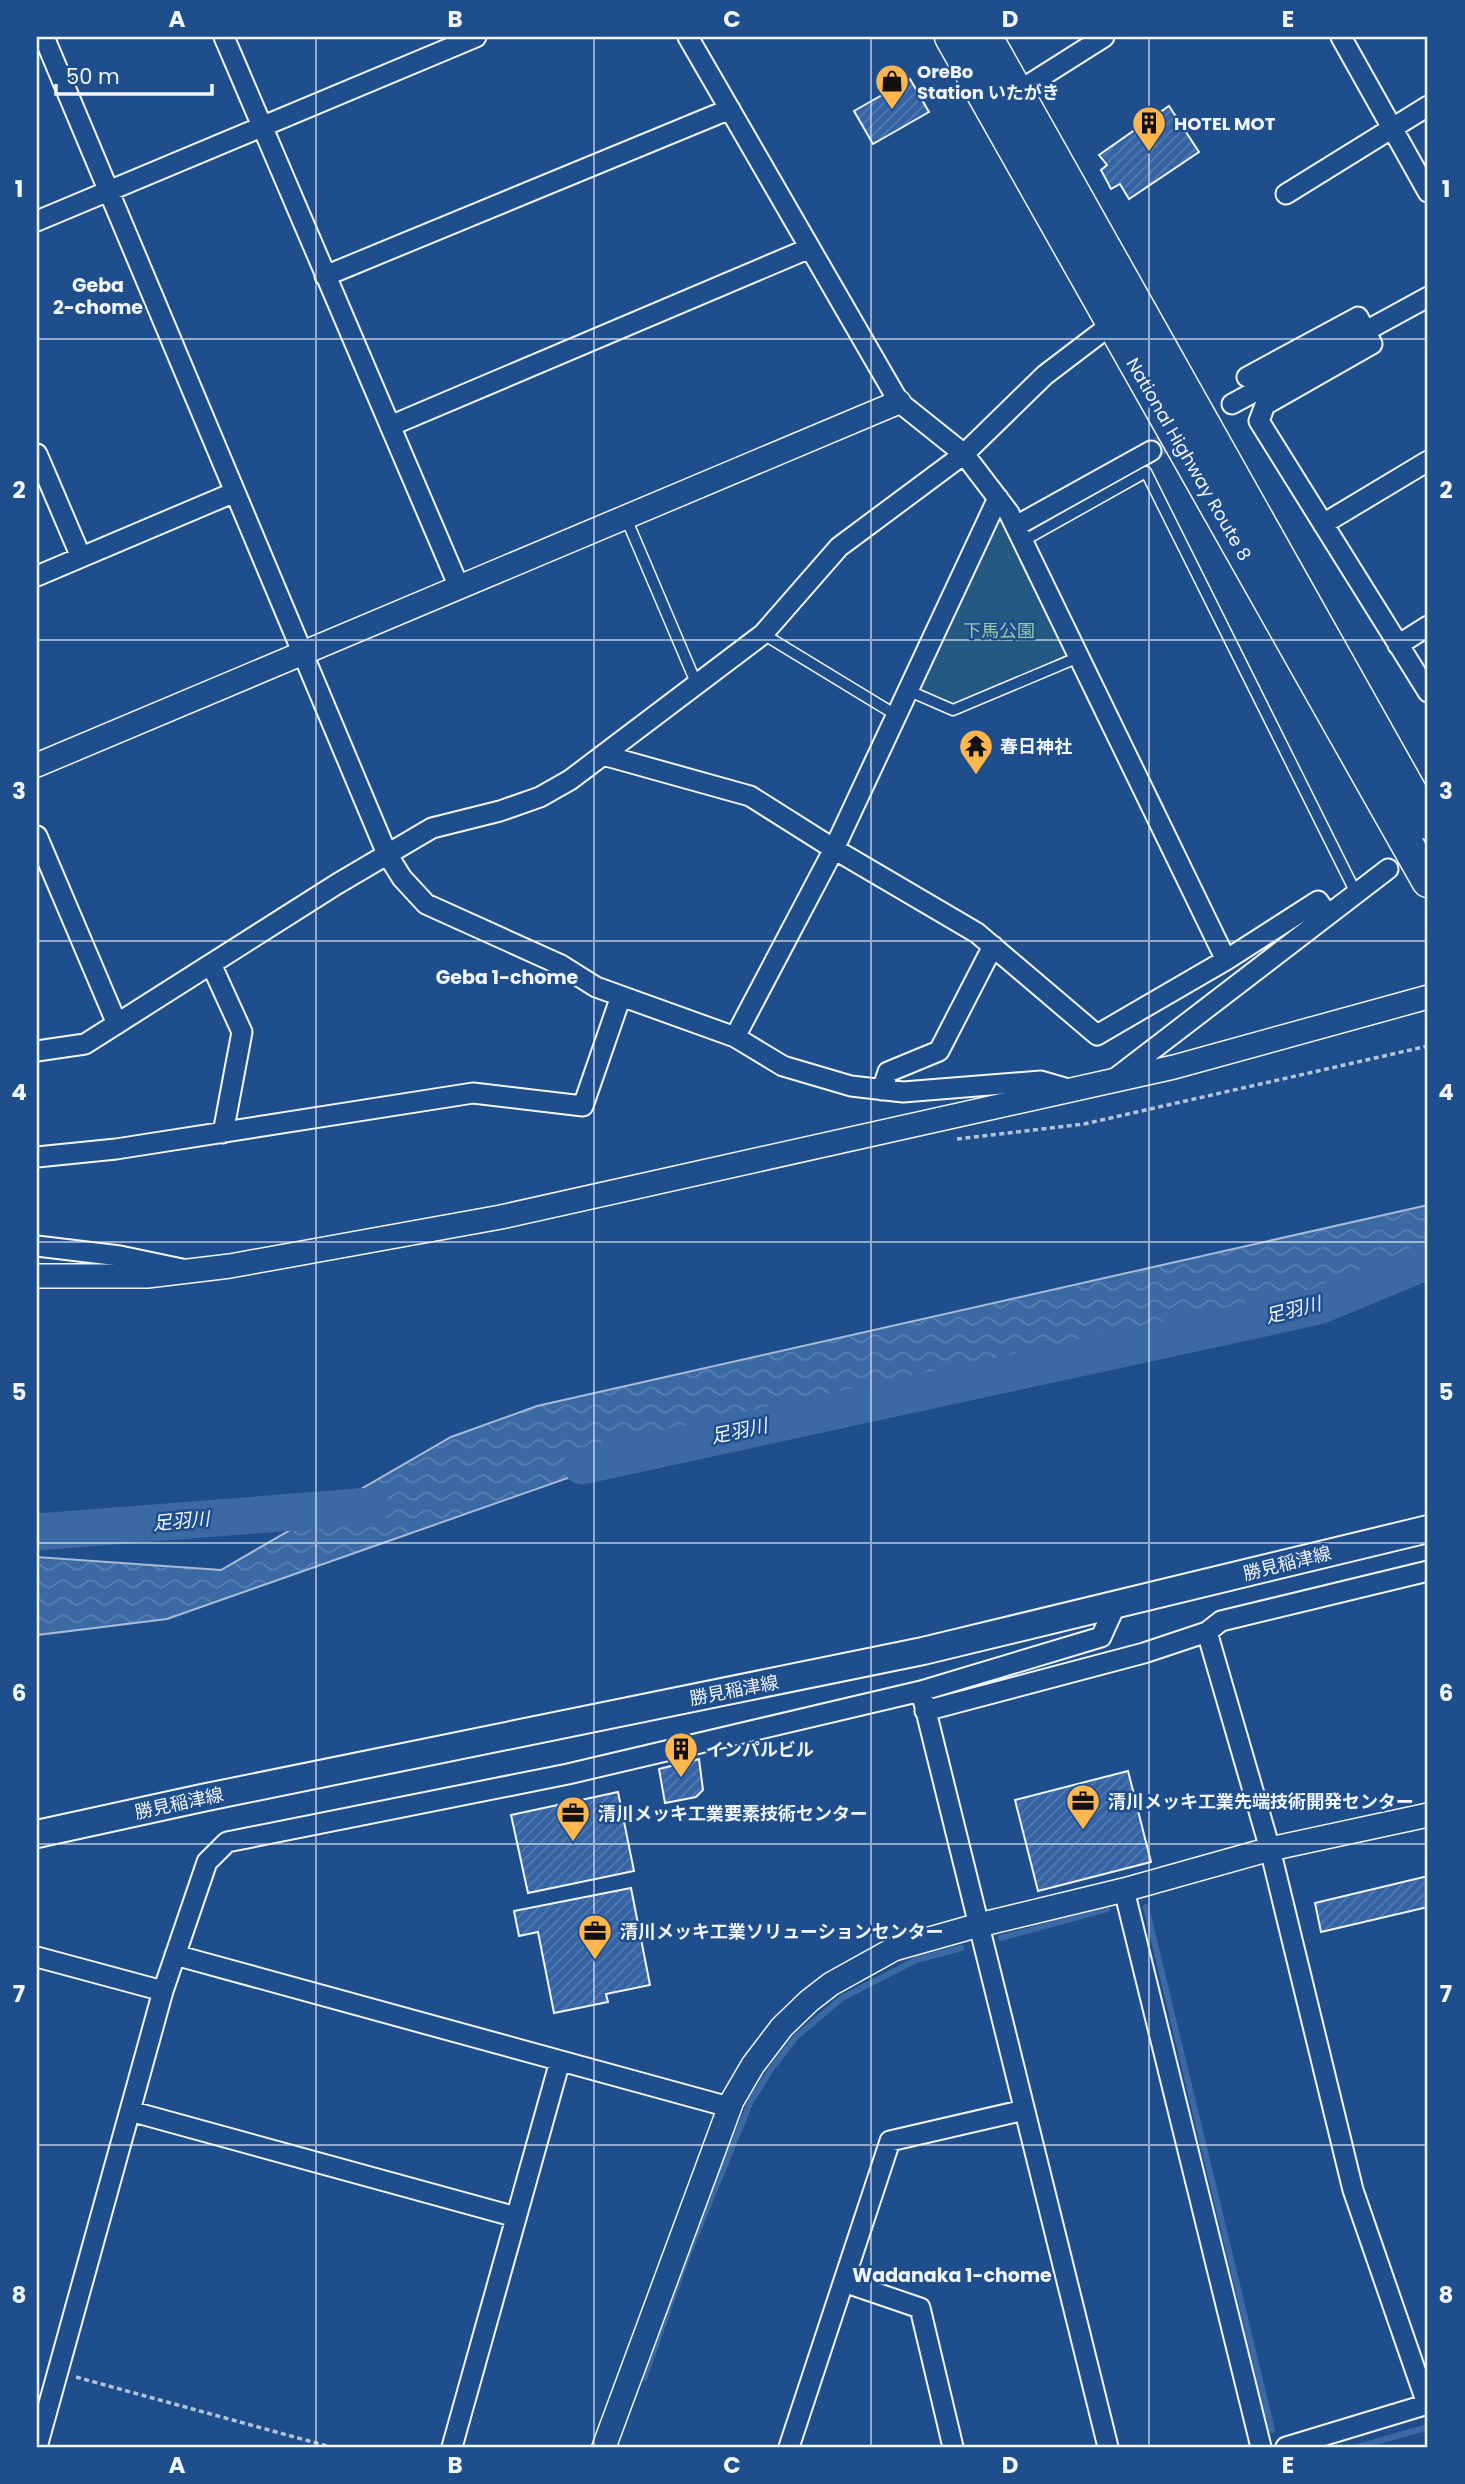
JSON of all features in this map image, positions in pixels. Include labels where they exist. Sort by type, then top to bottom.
[{"type":"highway","name":"National Highway Route 8","points":[[951,37],[1428,881]]},
{"type":"highway","name":"National Highway Route 8","points":[[986,37],[1428,823]]},
{"type":"main road","name":"勝見稲津線","points":[[37,1834],[923,1651],[1428,1529]]},
{"type":"street","points":[[44,37],[387,855],[402,878],[426,904],[561,964],[596,987],[735,1037],[783,1066],[851,1086],[903,1092],[1041,1081],[1072,1090]]},
{"type":"street","points":[[224,37],[459,587]]},
{"type":"street","points":[[37,221],[476,37]]},
{"type":"street","points":[[688,37],[899,402],[964,454],[998,498],[1020,533],[1226,960]]},
{"type":"street","points":[[1017,92],[1104,37]]},
{"type":"street","points":[[1341,37],[1428,192]]},
{"type":"street","points":[[1286,194],[1428,106]]},
{"type":"street","points":[[326,276],[730,109]]},
{"type":"street","points":[[390,426],[810,248]]},
{"type":"street","points":[[1233,404],[1428,297]]},
{"type":"street","points":[[1247,377],[1358,317],[1367,331],[1373,344],[1265,405],[1259,421],[1428,692]]},
{"type":"street","points":[[37,1051],[85,1044],[337,884],[432,828],[500,811],[540,797],[570,780],[763,634],[839,547],[964,454],[1045,375],[1112,324]]},
{"type":"street","points":[[37,765],[899,402]]},
{"type":"street","points":[[1020,533],[1151,451]]},
{"type":"street","points":[[37,454],[81,557]]},
{"type":"street","points":[[1323,524],[1428,461]]},
{"type":"street","points":[[37,576],[235,492]]},
{"type":"street","points":[[735,1037],[834,849],[998,498]]},
{"type":"street","points":[[1398,645],[1428,626]]},
{"type":"street","points":[[603,755],[750,796],[977,933],[1097,1035],[1226,960],[1318,901],[1328,915]]},
{"type":"street","points":[[37,836],[117,1024]]},
{"type":"street","points":[[1113,1080],[1388,869]]},
{"type":"street","points":[[882,1090],[888,1072],[939,1051],[993,946]]},
{"type":"street","points":[[211,964],[243,1032],[223,1133]]},
{"type":"street","points":[[37,1157],[116,1149],[473,1093],[583,1106],[621,996]]},
{"type":"street","points":[[37,1276],[147,1276],[230,1266],[501,1217],[1174,1067],[1428,997]]},
{"type":"street","points":[[37,1246],[120,1256],[190,1270]]},
{"type":"street","points":[[925,1711],[1144,1653],[1207,1632],[1221,1621],[1428,1571]]},
{"type":"street","points":[[37,2447],[163,1991],[206,1862],[227,1842],[568,1774],[921,1691],[1101,1637],[1116,1604]]},
{"type":"street","points":[[1207,1632],[1270,1849],[1353,2190],[1427,2404],[1286,2447]]},
{"type":"street","points":[[921,1691],[1108,2447]]},
{"type":"street","points":[[604,2447],[729,2107],[752,2065],[782,2027],[831,1984],[894,1949],[1270,1849],[1428,1815]]},
{"type":"street","points":[[1124,1890],[1261,2447]]},
{"type":"street","points":[[175,1955],[729,2107]]},
{"type":"street","points":[[37,1957],[163,1991]]},
{"type":"street","points":[[452,2447],[560,2061]]},
{"type":"street","points":[[789,2447],[890,2141],[1024,2110]]},
{"type":"street","points":[[130,2111],[516,2217]]},
{"type":"street","points":[[844,2282],[920,2308],[953,2447]]},
{"type":"lane","points":[[1020,533],[1146,472],[1356,894]]},
{"type":"lane","points":[[625,518],[697,685]]},
{"type":"lane","points":[[763,634],[896,715]]},
{"type":"lane","points":[[907,691],[953,710],[1079,657]]},
{"type":"path","points":[[948,1140],[1084,1124],[1428,1046]]},
{"type":"path","points":[[58,2372],[331,2447]]},
{"type":"green space","name":"下馬公園","points":[[998,513],[1071,654],[954,707],[913,688]]},
{"type":"water","points":[[1428,1205],[1428,1279],[633,1455],[167,1619],[37,1635],[37,1557],[221,1570],[451,1437],[537,1406]]},
{"type":"building","name":"OreBo Station いたがき","points":[[910,79],[929,112],[873,144],[854,111]]},
{"type":"building","name":"HOTEL MOT","points":[[1169,106],[1199,152],[1129,199],[1120,184],[1111,189],[1101,170],[1107,165],[1099,155]]},
{"type":"building","name":"インパルビル","points":[[699,1759],[703,1790],[696,1797],[665,1803],[659,1769]]},
{"type":"building","name":"清川メッキ工業先端技術開発センター","points":[[1128,1771],[1151,1862],[1038,1891],[1015,1800]]},
{"type":"building","name":"清川メッキ工業要素技術センター","points":[[618,1792],[634,1871],[528,1893],[511,1815]]},
{"type":"building","points":[[1428,1876],[1428,1907],[1321,1932],[1315,1903]]},
{"type":"building","name":"清川メッキ工業ソリューションセンター","points":[[631,1888],[650,1985],[606,1994],[608,2002],[554,2013],[538,1932],[519,1936],[514,1911]]},
{"type":"waterway","name":"足羽川","points":[[582,1466],[1319,1306],[1428,1261]]},
{"type":"waterway","name":"足羽川","points":[[37,1532],[371,1506]]},
{"type":"waterway","points":[[1146,1907],[1272,2430]]},
{"type":"waterway","points":[[1001,1938],[1107,1909]]},
{"type":"waterway","points":[[644,2378],[687,2257],[751,2101],[772,2068],[796,2037],[842,1998],[916,1960],[961,1948]]},
{"type":"waterway","points":[[1358,2447],[1428,2427]]},
{"type":"tunnel","points":[[1151,451],[1232,404]]},
{"type":"place","name":"OreBo Station いたがき","points":[[892,111]]},
{"type":"place","name":"HOTEL MOT","points":[[1149,153]]},
{"type":"place","name":"春日神社","points":[[976,776]]},
{"type":"place","name":"インパルビル","points":[[681,1779]]},
{"type":"place","name":"清川メッキ工業先端技術開発センター","points":[[1083,1831]]},
{"type":"place","name":"清川メッキ工業要素技術センター","points":[[573,1843]]},
{"type":"place","name":"清川メッキ工業ソリューションセンター","points":[[595,1961]]},
{"type":"district","name":"Geba 2-chome","points":[[98,296]]},
{"type":"district","name":"Geba 1-chome","points":[[507,977]]},
{"type":"district","name":"Wadanaka 1-chome","points":[[952,2275]]}]
